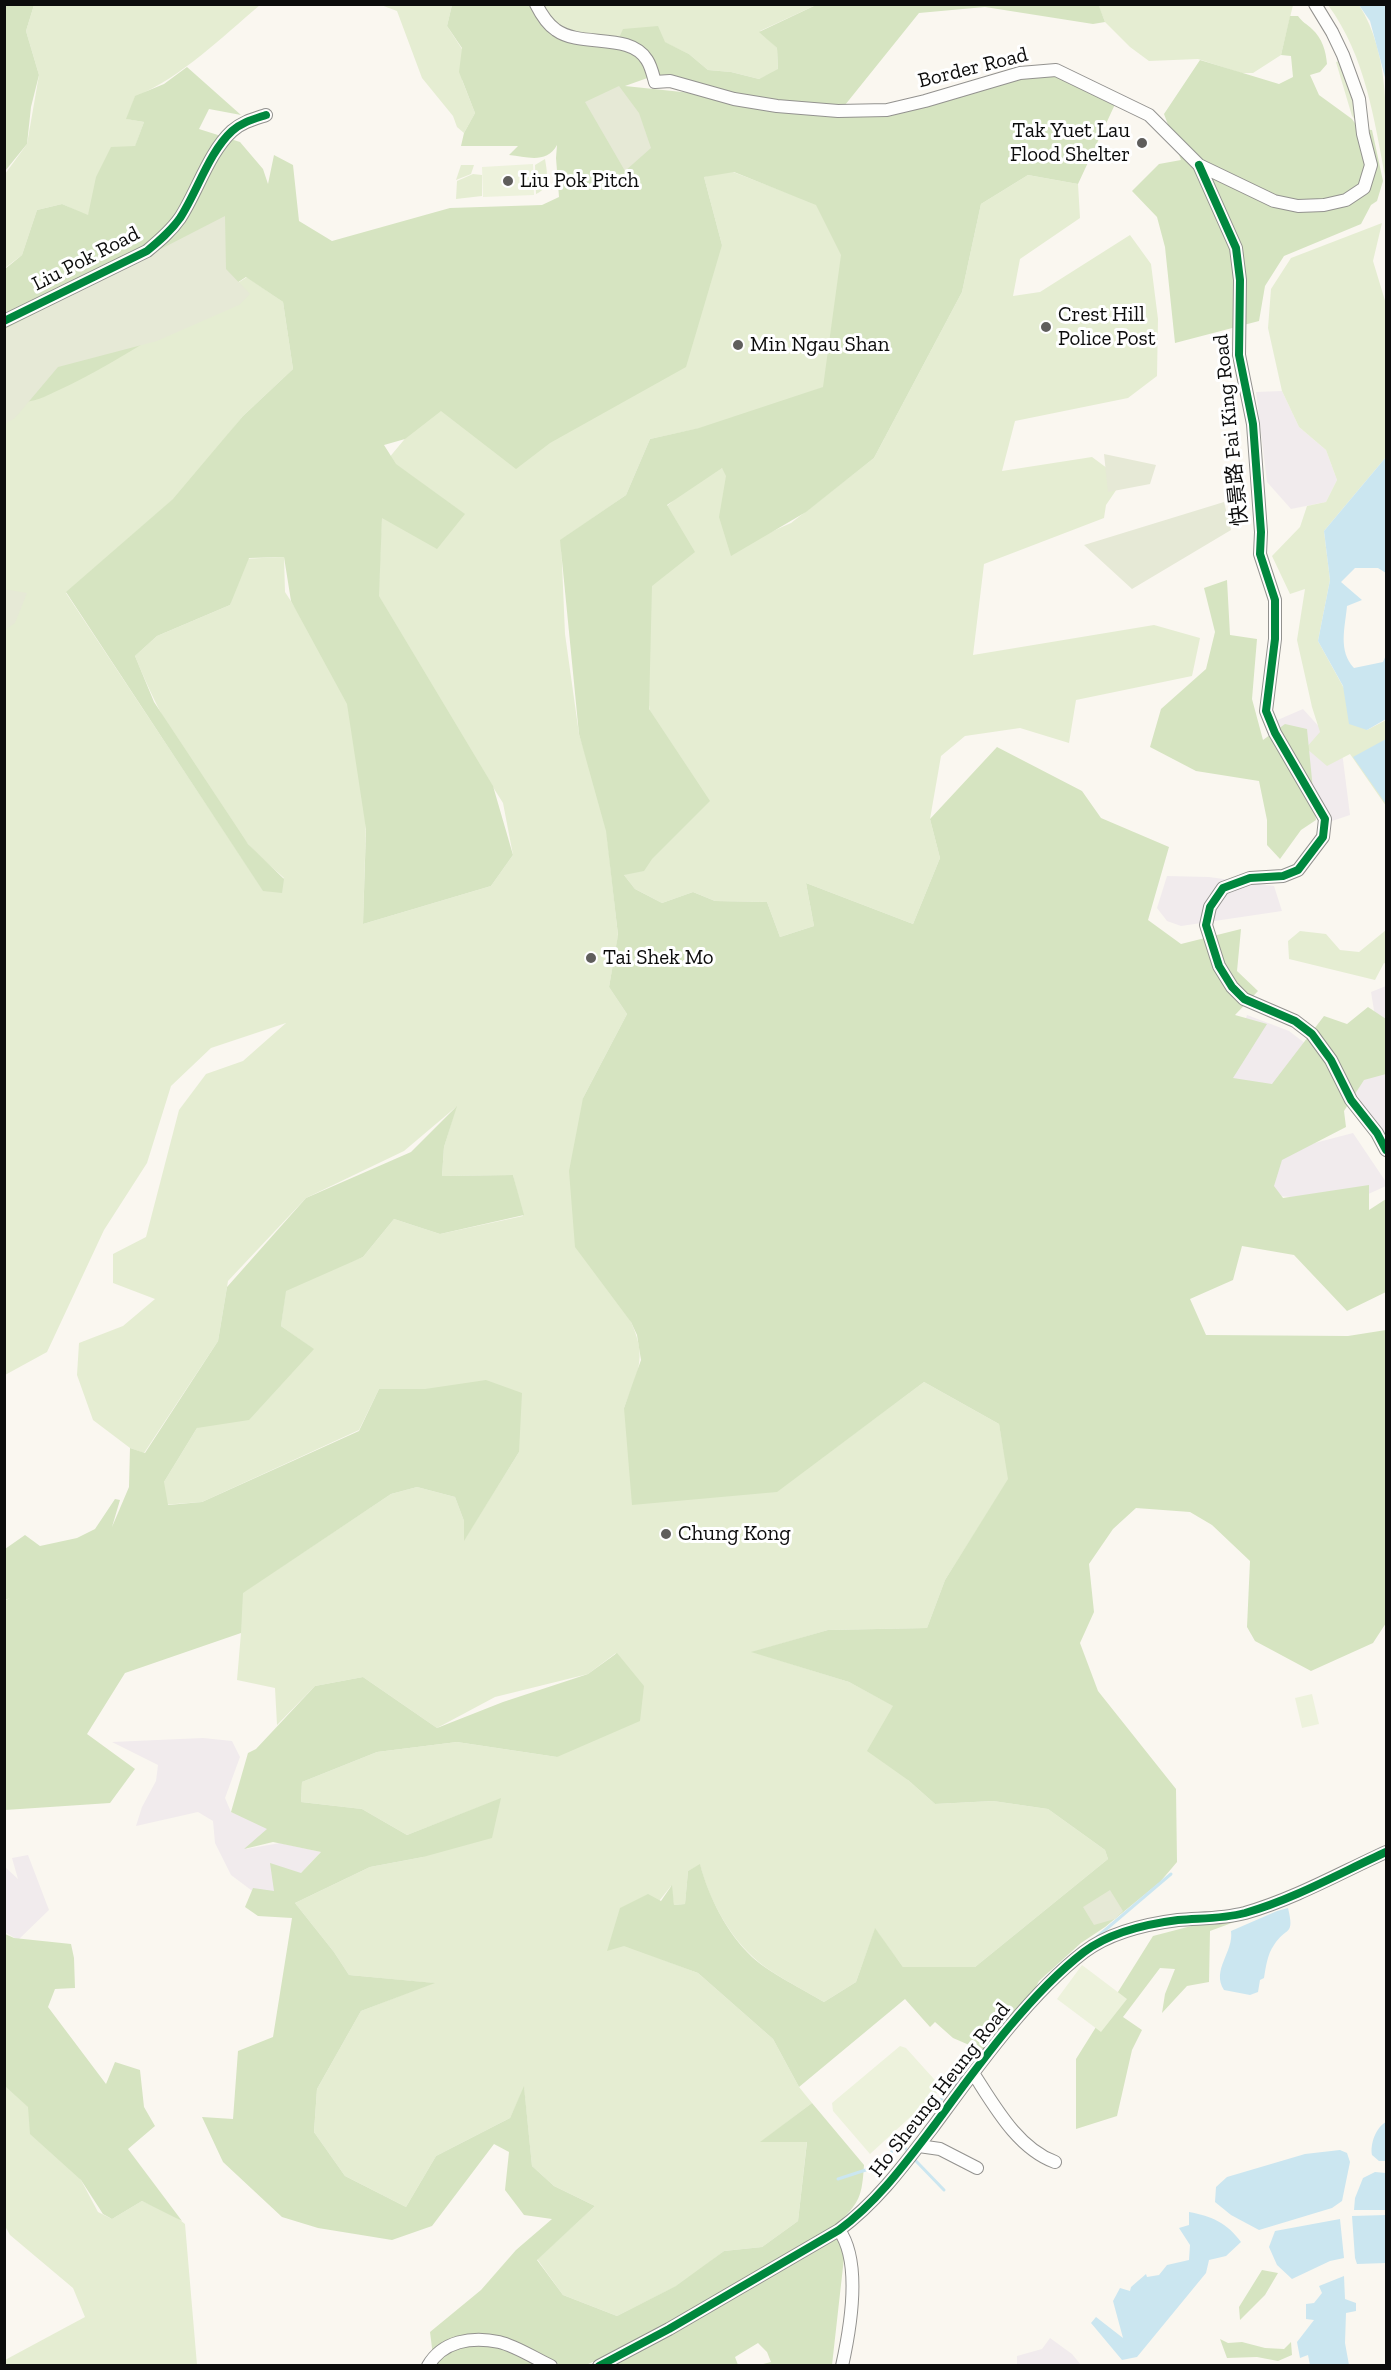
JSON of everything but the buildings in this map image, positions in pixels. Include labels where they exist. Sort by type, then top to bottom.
[{"type":"street","name":"Border Road","points":[[536,4],[552,27],[564,35],[620,44],[640,52],[648,61],[655,82],[670,81],[734,99],[777,106],[838,111],[887,110],[1020,73],[1056,70],[1149,115],[1199,165],[1274,201],[1298,206],[1324,205],[1346,200],[1364,188],[1371,165],[1363,134],[1359,99],[1343,55],[1315,4]]},
{"type":"street","name":"Liu Pok Road","points":[[4,321],[147,250],[164,237],[179,219],[223,141],[233,130],[247,121],[266,116]]},
{"type":"street","points":[[1199,165],[1236,248],[1240,280],[1239,355],[1253,424],[1261,532],[1260,554],[1275,600],[1275,639],[1266,711],[1275,733],[1325,819],[1323,837],[1298,870],[1283,876],[1250,878],[1223,888],[1210,907],[1206,925],[1219,966],[1232,987],[1244,999],[1295,1021],[1312,1034],[1331,1060],[1351,1100],[1377,1133],[1386,1150]]},
{"type":"street","name":"Ho Sheung Heung Road","points":[[599,2366],[669,2329],[839,2230],[863,2211],[886,2189],[973,2073],[1042,1992],[1074,1960],[1094,1946],[1139,1928],[1175,1921],[1227,1917],[1266,1906],[1386,1852]]},
{"type":"street","points":[[973,2073],[1021,2140],[1036,2153],[1055,2162]]},
{"type":"street","points":[[919,2146],[940,2149],[977,2168]]},
{"type":"street","points":[[839,2230],[848,2250],[851,2278],[851,2303],[842,2366]]},
{"type":"street","points":[[428,2366],[433,2356],[465,2339],[499,2342],[550,2366]]},
{"type":"shaded area","points":[[1282,391],[1299,427],[1326,450],[1337,480],[1326,502],[1291,509],[1267,482],[1256,392]]},
{"type":"shaded area","points":[[1303,709],[1342,752],[1350,815],[1320,825],[1266,725]]},
{"type":"shaded area","points":[[1167,876],[1209,877],[1274,886],[1282,911],[1181,926],[1167,921],[1157,908]]},
{"type":"shaded area","points":[[1386,986],[1386,1142],[1340,1068],[1382,1059],[1371,992]]},
{"type":"shaded area","points":[[1247,1015],[1289,1031],[1310,1047],[1338,1112],[1213,1126]]},
{"type":"shaded area","points":[[1353,1133],[1386,1182],[1386,1186],[1353,1201],[1260,1195],[1261,1157]]},
{"type":"shaded area","points":[[203,1738],[232,1741],[240,1757],[225,1798],[231,1812],[271,1827],[246,1849],[280,1843],[321,1852],[301,1873],[274,1891],[255,1893],[231,1875],[215,1843],[213,1821],[198,1812],[136,1826],[142,1807],[156,1781],[158,1765],[112,1742]]},
{"type":"shaded area","points":[[28,1855],[49,1910],[18,1940],[5,1932],[4,1866],[18,1879],[12,1858]]},
{"type":"shaded area","points":[[1050,2338],[1072,2354],[1081,2365],[1017,2365],[1017,2356],[1042,2349]]},
{"type":"green space","points":[[5,4],[34,5],[26,31],[39,75],[31,107],[27,144],[5,171]]},
{"type":"green space","points":[[1095,4],[1099,6],[1105,22],[1093,24],[985,7],[919,13],[845,105],[887,110],[1056,70],[1117,100],[1078,184],[1028,175],[981,204],[962,292],[874,458],[806,512],[731,556],[719,517],[726,476],[722,468],[667,505],[695,552],[652,586],[649,709],[710,801],[652,859],[644,871],[624,875],[635,889],[662,903],[693,892],[715,901],[767,902],[780,937],[814,926],[806,883],[913,924],[940,858],[930,819],[997,747],[1082,791],[1101,818],[1169,847],[1148,920],[1181,944],[1241,929],[1237,971],[1258,991],[1235,1015],[1267,1024],[1233,1078],[1272,1084],[1324,1016],[1347,1024],[1368,1007],[1386,1019],[1386,1074],[1364,1080],[1344,1111],[1346,1127],[1282,1160],[1274,1186],[1283,1198],[1369,1185],[1369,1210],[1386,1199],[1386,1292],[1347,1311],[1294,1255],[1242,1246],[1233,1280],[1190,1299],[1206,1335],[1348,1336],[1386,1330],[1386,1623],[1373,1643],[1311,1671],[1255,1641],[1247,1627],[1250,1561],[1212,1525],[1190,1512],[1136,1508],[1113,1529],[1089,1564],[1094,1612],[1080,1643],[1098,1691],[1176,1789],[1177,1862],[1160,1882],[1105,1927],[1081,1943],[1039,1981],[1027,2004],[983,2051],[953,2038],[935,2022],[930,2027],[905,1999],[799,2087],[773,2039],[698,1973],[624,1946],[607,1951],[620,1908],[648,1894],[661,1901],[672,1885],[674,1905],[685,1904],[688,1871],[700,1864],[708,1890],[720,1914],[743,1948],[767,1969],[824,2002],[856,1982],[875,1928],[903,1967],[975,1967],[1108,1859],[1105,1850],[1048,1809],[993,1801],[935,1804],[908,1780],[867,1751],[893,1706],[849,1682],[751,1652],[828,1630],[927,1628],[945,1580],[1008,1479],[999,1424],[924,1382],[777,1492],[632,1505],[624,1408],[641,1360],[637,1335],[631,1322],[575,1247],[569,1171],[583,1098],[627,1014],[609,987],[618,935],[606,831],[579,734],[560,540],[626,495],[650,439],[699,428],[823,387],[841,255],[816,205],[734,172],[704,177],[722,245],[686,367],[550,443],[516,469],[441,411],[405,439],[384,445],[396,464],[465,514],[437,549],[382,518],[379,596],[493,786],[513,855],[491,886],[363,924],[366,829],[347,704],[291,601],[284,557],[249,558],[230,605],[157,636],[135,656],[154,702],[248,844],[284,879],[282,893],[263,891],[66,592],[173,499],[243,416],[293,369],[283,302],[246,277],[148,341],[97,371],[44,397],[5,408],[5,269],[22,255],[37,210],[62,204],[88,215],[96,177],[111,147],[135,146],[144,122],[126,119],[135,96],[164,84],[187,67],[241,115],[209,109],[199,129],[240,142],[263,169],[268,184],[274,155],[293,165],[299,221],[332,241],[450,208],[542,205],[559,197],[557,145],[548,155],[536,158],[509,155],[518,146],[461,146],[464,133],[475,113],[459,72],[462,48],[447,26],[452,5],[533,5],[573,39],[618,40],[623,29],[658,26],[665,42],[689,54],[708,70],[731,72],[759,79],[778,69],[777,48],[759,32],[816,5]],"holes":[[[653,76],[701,94],[625,86]]]},
{"type":"green space","points":[[34,5],[260,5],[185,67],[135,97],[127,119],[144,122],[135,147],[111,148],[88,216],[62,204],[37,210],[22,255],[5,268],[5,174],[27,144],[39,75],[26,31]]},
{"type":"green space","points":[[381,5],[452,5],[447,26],[462,49],[462,80],[475,113],[464,133],[457,127],[453,116],[422,78],[397,11]]},
{"type":"green space","points":[[536,5],[816,5],[760,31],[777,48],[778,70],[759,79],[731,72],[708,70],[689,54],[664,42],[617,44],[555,35]]},
{"type":"green space","points":[[1095,5],[1293,5],[1281,55],[1253,73],[1241,73],[1198,59],[1149,61],[1130,47],[1105,22],[1099,7]]},
{"type":"green space","points":[[1328,5],[1359,5],[1377,45],[1382,67],[1386,113],[1386,181],[1367,89],[1360,67],[1341,25]]},
{"type":"green space","points":[[1290,16],[1298,16],[1318,36],[1323,45],[1327,64],[1320,72],[1310,75],[1319,95],[1352,119],[1359,129],[1372,130],[1383,181],[1377,201],[1371,205],[1361,224],[1284,256],[1265,286],[1259,321],[1175,343],[1165,247],[1157,217],[1132,191],[1159,164],[1181,160],[1164,114],[1200,60],[1279,84],[1293,77],[1291,56],[1281,55]]},
{"type":"green space","points":[[1342,60],[1352,92],[1358,123],[1352,116],[1336,62]]},
{"type":"green space","points":[[619,86],[639,113],[651,148],[625,171],[585,102]]},
{"type":"green space","points":[[545,159],[546,184],[536,194],[535,165]]},
{"type":"green space","name":"Liu Pok Pitch","points":[[533,164],[534,195],[483,197],[482,167]]},
{"type":"green space","points":[[461,165],[474,165],[471,174],[456,180]]},
{"type":"green space","points":[[728,170],[816,204],[850,254],[830,385],[719,424],[650,439],[626,495],[561,540],[565,634],[579,734],[605,817],[618,936],[609,987],[627,1014],[583,1098],[631,1322],[639,1346],[639,1366],[624,1408],[777,1491],[924,1382],[999,1424],[1009,1479],[945,1580],[927,1628],[828,1630],[753,1652],[849,1682],[894,1706],[908,1780],[935,1804],[993,1801],[1048,1809],[1105,1850],[1108,1859],[975,1967],[903,1967],[875,1929],[856,1982],[824,2002],[768,1969],[744,1948],[720,1914],[708,1890],[700,1865],[688,1871],[685,1904],[674,1905],[671,1886],[624,1945],[698,1973],[773,2039],[799,2087],[812,2103],[761,2142],[807,2141],[798,2221],[762,2247],[724,2251],[681,2284],[617,2316],[563,2295],[537,2259],[595,2206],[554,2186],[532,2166],[524,2088],[510,2118],[436,2156],[406,2207],[345,2176],[314,2132],[317,2089],[361,2011],[433,1983],[349,1975],[334,1952],[295,1903],[370,1867],[423,1857],[500,1799],[407,1835],[362,1809],[301,1802],[302,1782],[377,1752],[457,1742],[557,1757],[616,1653],[588,1674],[495,1697],[437,1728],[363,1677],[315,1686],[277,1725],[275,1688],[237,1680],[241,1633],[237,1596],[391,1494],[417,1487],[455,1497],[464,1521],[464,1540],[519,1452],[425,1389],[379,1389],[359,1430],[202,1502],[162,1505],[164,1482],[197,1428],[313,1349],[281,1326],[286,1286],[363,1257],[394,1219],[440,1234],[523,1216],[513,1175],[442,1176],[444,1147],[456,1107],[404,1151],[306,1198],[228,1281],[218,1341],[144,1453],[130,1448],[93,1420],[77,1375],[79,1343],[123,1326],[155,1299],[113,1283],[113,1254],[146,1237],[179,1110],[206,1074],[243,1061],[286,1023],[211,1048],[171,1086],[147,1163],[104,1230],[47,1352],[5,1375],[5,408],[168,328],[247,277],[283,302],[293,369],[243,416],[183,491],[66,593],[263,890],[284,878],[247,843],[213,800],[157,706],[135,656],[157,636],[230,605],[241,559],[284,557],[285,592],[352,695],[366,822],[363,924],[491,886],[513,855],[503,803],[378,605],[382,511],[464,514],[388,459],[433,405],[722,245],[704,177]]},
{"type":"green space","points":[[473,174],[482,175],[482,196],[456,199],[457,181]]},
{"type":"green space","points":[[1028,175],[1078,184],[1080,218],[1020,259],[1013,296],[1040,292],[1130,235],[1151,264],[1158,319],[1157,376],[1128,398],[1015,421],[1002,471],[1092,457],[1123,480],[1106,505],[1104,518],[984,564],[973,655],[1154,625],[1200,638],[1192,676],[1076,700],[1069,743],[1020,728],[965,736],[941,756],[930,819],[940,858],[913,924],[806,883],[814,926],[780,937],[767,902],[715,901],[693,892],[662,903],[635,889],[624,875],[650,720],[642,599],[667,506],[712,466],[735,471],[737,547],[791,523],[874,458],[962,292],[981,204]]},
{"type":"green space","points":[[225,216],[226,269],[250,294],[239,305],[157,341],[58,367],[15,418],[5,424],[5,329]]},
{"type":"green space","points":[[1382,223],[1373,261],[1386,304],[1386,457],[1324,531],[1330,580],[1318,641],[1367,730],[1386,720],[1386,806],[1350,754],[1327,766],[1306,748],[1320,732],[1297,640],[1305,589],[1290,594],[1272,556],[1300,527],[1307,506],[1326,502],[1337,480],[1326,450],[1299,427],[1282,391],[1268,328],[1271,289],[1291,258]]},
{"type":"green space","points":[[1104,454],[1156,465],[1150,484],[1108,492]]},
{"type":"green space","points":[[1224,502],[1231,530],[1132,589],[1084,545]]},
{"type":"green space","points":[[1227,580],[1230,635],[1257,639],[1252,699],[1263,740],[1285,724],[1307,729],[1316,820],[1301,830],[1280,859],[1267,845],[1267,820],[1259,781],[1196,771],[1150,747],[1161,709],[1206,669],[1215,632],[1204,588]]},
{"type":"green space","points":[[4,589],[27,593],[15,623],[5,630]]},
{"type":"green space","points":[[1386,930],[1386,964],[1384,963],[1375,980],[1289,959],[1288,941],[1300,931],[1326,934],[1340,950],[1359,952]]},
{"type":"green space","points":[[457,1106],[444,1147],[442,1176],[513,1175],[524,1215],[440,1234],[394,1219],[363,1257],[286,1291],[281,1326],[314,1349],[249,1420],[197,1428],[164,1482],[168,1505],[202,1502],[359,1431],[379,1389],[425,1389],[486,1380],[522,1393],[519,1452],[464,1541],[464,1521],[455,1497],[417,1487],[391,1494],[243,1593],[241,1633],[125,1673],[87,1734],[135,1769],[110,1803],[5,1810],[4,1601],[10,1598],[5,1600],[5,1549],[25,1535],[40,1546],[77,1538],[95,1529],[115,1499],[120,1500],[112,1527],[129,1487],[130,1448],[145,1453],[218,1341],[227,1287],[306,1198],[411,1152]]},
{"type":"green space","points":[[617,1653],[644,1686],[640,1721],[557,1757],[457,1742],[377,1752],[302,1782],[301,1802],[362,1809],[407,1835],[501,1798],[492,1838],[423,1857],[370,1867],[295,1903],[334,1952],[349,1975],[435,1983],[361,2011],[317,2089],[314,2132],[345,2176],[406,2207],[436,2156],[510,2118],[524,2086],[532,2166],[554,2186],[595,2206],[537,2260],[563,2295],[617,2316],[676,2286],[724,2251],[762,2247],[798,2221],[807,2142],[760,2142],[812,2103],[864,2165],[861,2192],[855,2205],[836,2225],[627,2347],[586,2365],[561,2365],[502,2339],[460,2341],[433,2356],[430,2332],[481,2290],[516,2250],[552,2219],[524,2215],[505,2190],[509,2152],[494,2144],[432,2226],[392,2240],[318,2228],[282,2217],[223,2162],[202,2117],[233,2119],[238,2051],[273,2037],[292,1918],[258,1916],[245,1907],[253,1888],[274,1891],[270,1863],[301,1873],[321,1852],[273,1842],[244,1849],[267,1829],[231,1812],[248,1753],[256,1749],[315,1686],[363,1677],[437,1728],[503,1702],[588,1674]]},
{"type":"green space","points":[[1312,1694],[1319,1724],[1302,1728],[1295,1698]]},
{"type":"green space","points":[[1110,1890],[1123,1911],[1115,1919],[1094,1925],[1083,1907]]},
{"type":"green space","points":[[1248,1917],[1210,1931],[1209,1982],[1187,1986],[1162,2013],[1165,1994],[1175,1969],[1160,1968],[1123,2017],[1142,2030],[1132,2050],[1117,2116],[1076,2129],[1076,2059],[1153,1936],[1199,1924]]},
{"type":"green space","points":[[5,1934],[14,1938],[71,1944],[75,1988],[55,1989],[48,2007],[106,2084],[115,2062],[140,2070],[144,2107],[155,2126],[128,2149],[182,2221],[142,2201],[112,2219],[103,2214],[81,2180],[30,2134],[28,2107],[5,2086]]},
{"type":"green space","points":[[1082,1965],[1127,1999],[1101,2032],[1057,1999]]},
{"type":"green space","points":[[900,2046],[906,2048],[942,2088],[870,2154],[833,2111],[832,2103]]},
{"type":"green space","points":[[4,2083],[35,2113],[81,2180],[98,2212],[112,2219],[142,2201],[171,2213],[185,2224],[197,2365],[5,2365],[5,2360],[85,2317],[73,2288],[10,2235],[5,2226]]},
{"type":"green space","points":[[835,2236],[841,2245],[844,2258],[832,2365],[759,2365],[771,2362],[767,2352],[758,2343],[735,2357],[738,2365],[609,2366]]},
{"type":"green space","points":[[1262,2270],[1278,2273],[1265,2295],[1240,2320],[1239,2307]]},
{"type":"green space","points":[[1220,2339],[1228,2343],[1242,2342],[1265,2348],[1284,2349],[1291,2342],[1292,2355],[1278,2361],[1257,2357],[1227,2358]]},
{"type":"green space","points":[[462,2345],[501,2345],[541,2366],[435,2366],[441,2358]]},
{"type":"water","points":[[1359,5],[1386,5],[1386,81],[1370,21]]},
{"type":"water","points":[[1386,457],[1386,573],[1378,568],[1355,568],[1341,582],[1362,600],[1347,606],[1344,647],[1349,661],[1354,668],[1383,662],[1386,655],[1386,719],[1367,730],[1349,724],[1343,686],[1318,641],[1330,580],[1324,531]]},
{"type":"water","points":[[1386,739],[1386,804],[1353,757]]},
{"type":"water","points":[[1288,1908],[1290,1927],[1272,1949],[1264,1978],[1260,1980],[1258,1992],[1250,1995],[1224,1990],[1220,1975],[1231,1939],[1231,1931]]},
{"type":"water","points":[[1386,2122],[1386,2161],[1379,2161],[1372,2155],[1372,2146],[1374,2136]]},
{"type":"water","points":[[1340,2150],[1347,2153],[1350,2162],[1342,2201],[1332,2208],[1259,2230],[1231,2215],[1215,2202],[1216,2187],[1227,2177],[1305,2154]]},
{"type":"water","points":[[1375,2172],[1386,2173],[1386,2210],[1354,2210],[1355,2198],[1363,2178]]},
{"type":"water","points":[[1189,2212],[1218,2221],[1241,2242],[1226,2256],[1209,2260],[1206,2273],[1137,2357],[1122,2360],[1091,2323],[1096,2317],[1123,2338],[1113,2301],[1120,2288],[1130,2291],[1131,2287],[1146,2274],[1147,2277],[1159,2275],[1167,2265],[1189,2260],[1190,2245],[1179,2228],[1189,2225]]},
{"type":"water","points":[[1386,2215],[1386,2263],[1357,2264],[1352,2216]]},
{"type":"water","points":[[1340,2219],[1344,2258],[1330,2261],[1292,2279],[1277,2265],[1269,2247],[1275,2231]]},
{"type":"water","points":[[1344,2276],[1345,2299],[1356,2303],[1356,2311],[1346,2313],[1345,2343],[1349,2365],[1310,2365],[1308,2355],[1300,2358],[1297,2342],[1314,2320],[1306,2319],[1306,2304],[1314,2303],[1322,2293],[1319,2286]]},
{"type":"waterway","points":[[1097,1937],[1171,1874]]},
{"type":"waterway","points":[[838,2179],[878,2166],[969,2070],[973,2057]]},
{"type":"waterway","points":[[900,2141],[906,2149]]},
{"type":"waterway","points":[[916,2161],[944,2190]]},
{"type":"cycle path","points":[[4,321],[147,251],[169,232],[180,218],[210,161],[224,140],[240,125],[266,115]]},
{"type":"cycle path","name":"快景路 Fai King Road","points":[[1199,165],[1236,248],[1240,280],[1239,355],[1253,424],[1261,532],[1260,554],[1275,600],[1275,639],[1266,711],[1275,733],[1325,819],[1323,837],[1298,870],[1283,876],[1250,878],[1223,888],[1210,907],[1206,925],[1219,966],[1232,987],[1244,999],[1295,1021],[1312,1034],[1331,1060],[1351,1100],[1377,1133],[1386,1150]]},
{"type":"cycle path","points":[[599,2366],[669,2329],[839,2230],[853,2219],[901,2169],[984,2058],[1023,2011],[1063,1970],[1094,1945],[1128,1930],[1153,1924],[1245,1913],[1299,1893],[1386,1852]]},
{"type":"place","name":"Tak Yuet Lau Flood Shelter","points":[[1142,143]]},
{"type":"place","name":"Liu Pok Pitch","points":[[508,181]]},
{"type":"place","name":"Crest Hill Police Post","points":[[1046,327]]},
{"type":"place","name":"Min Ngau Shan","points":[[738,345]]},
{"type":"place","name":"Tai Shek Mo","points":[[591,958]]},
{"type":"place","name":"Chung Kong","points":[[666,1534]]}]
